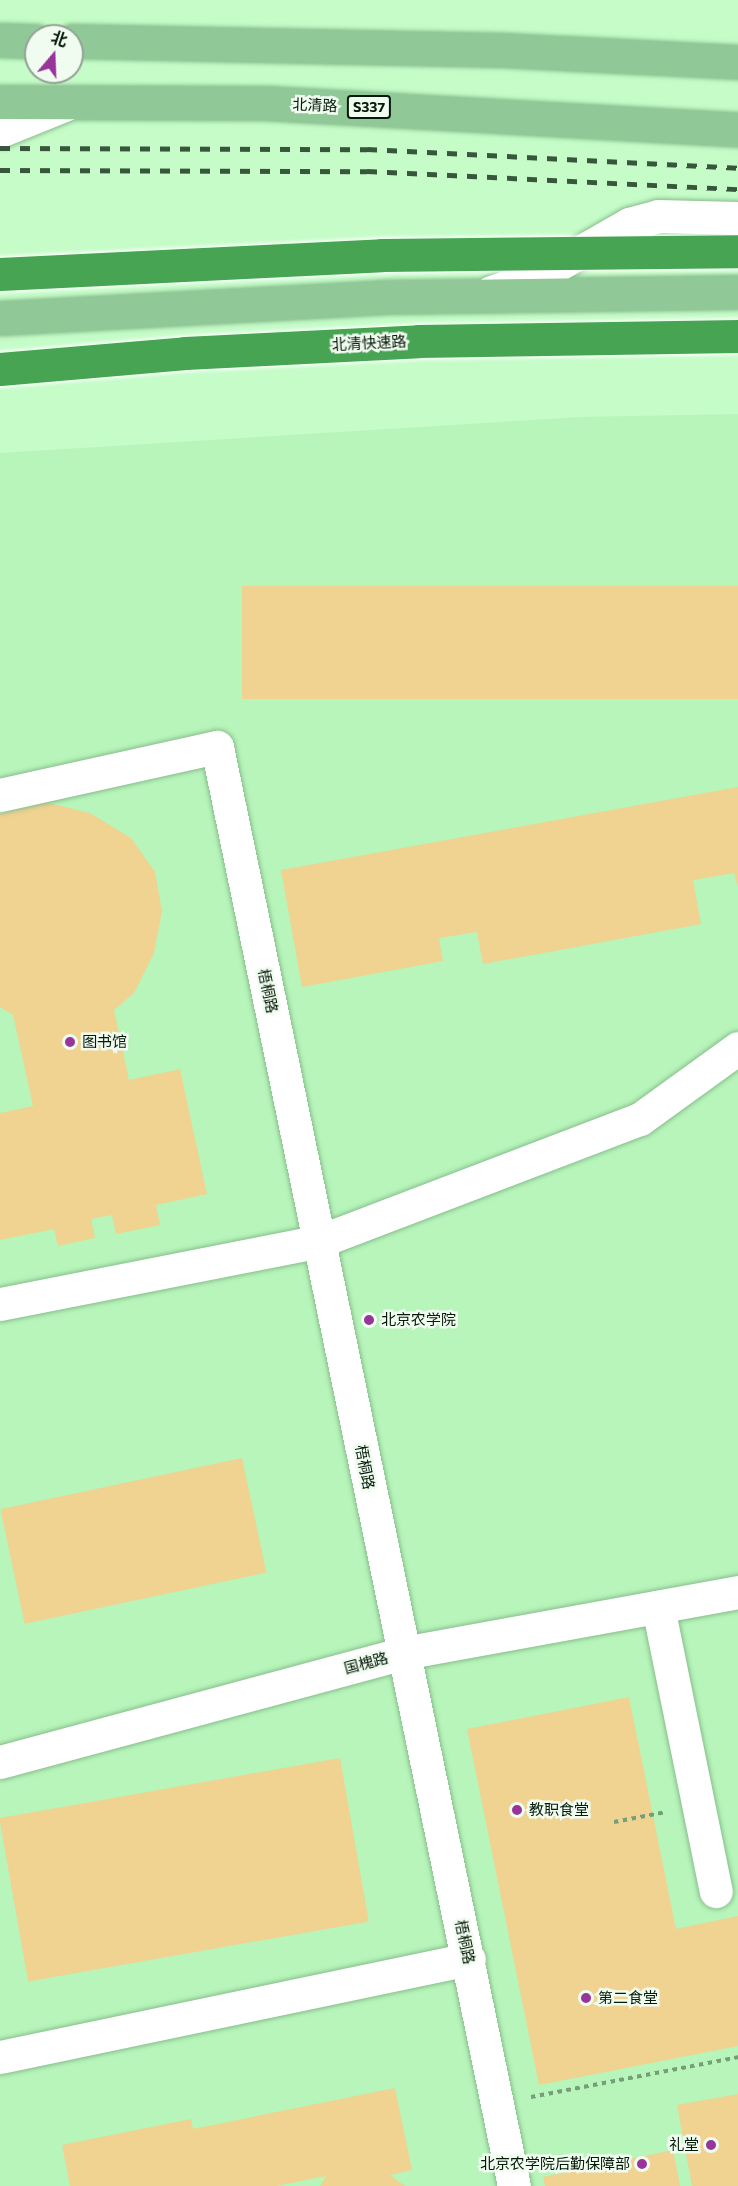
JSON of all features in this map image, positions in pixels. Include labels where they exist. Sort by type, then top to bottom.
[{"type":"highway","points":[[0,274],[382,255],[738,251]]},
{"type":"highway","name":"北清快速路","points":[[0,369],[185,352],[419,341],[738,336]]},
{"type":"main road","points":[[0,40],[24,41]]},
{"type":"main road","points":[[84,41],[503,50],[738,62]]},
{"type":"main road","name":"北清路","points":[[2,109],[80,102],[289,104],[738,129]]},
{"type":"main road","points":[[0,318],[466,295],[738,292]]},
{"type":"street","points":[[466,295],[519,285],[629,224],[658,216],[738,218]]},
{"type":"street","name":"梧桐路","points":[[0,795],[217,747],[403,1653],[469,1959],[514,2186]]},
{"type":"street","points":[[0,1304],[320,1241],[640,1119],[738,1048]]},
{"type":"street","name":"国槐路","points":[[0,1762],[403,1653],[738,1592]]},
{"type":"street","points":[[658,1607],[716,1891]]},
{"type":"street","points":[[0,2056],[469,1959]]},
{"type":"path","points":[[614,1822],[699,1807]]},
{"type":"path","points":[[498,2104],[738,2057]]},
{"type":"shaded area","name":"北京农学院","points":[[738,414],[738,2186],[0,2186],[0,453],[581,417]]},
{"type":"building","points":[[242,586],[738,586],[738,699],[242,699]]},
{"type":"building","points":[[738,787],[738,887],[734,873],[693,880],[701,924],[483,964],[477,932],[439,938],[443,961],[302,987],[281,870]]},
{"type":"building","name":"图书馆","points":[[45,802],[90,813],[131,838],[155,872],[162,911],[154,953],[134,993],[114,1010],[129,1080],[180,1069],[207,1194],[156,1205],[160,1225],[116,1234],[112,1215],[91,1219],[95,1238],[58,1246],[54,1229],[0,1240],[0,1113],[33,1106],[13,1015],[0,1007],[0,814]]},
{"type":"building","points":[[242,1458],[266,1572],[25,1624],[0,1509]]},
{"type":"building","points":[[629,1697],[676,1929],[738,1916],[738,2046],[539,2085],[467,1729]]},
{"type":"building","points":[[340,1758],[369,1921],[28,1982],[0,1818]]},
{"type":"building","points":[[395,2088],[412,2170],[390,2175],[405,2186],[320,2186],[326,2176],[276,2186],[70,2186],[62,2145],[191,2119],[193,2129]]},
{"type":"building","name":"礼堂","points":[[738,2094],[738,2186],[692,2186],[677,2105]]},
{"type":"building","name":"北京农学院后勤保障部","points":[[673,2150],[680,2186],[545,2186],[543,2177]]},
{"type":"railway","points":[[0,148],[367,149],[738,168]]},
{"type":"railway","points":[[0,170],[367,171],[738,189]]},
{"type":"place","name":"图书馆","points":[[70,1042]]},
{"type":"place","name":"北京农学院","points":[[369,1320]]},
{"type":"place","name":"教职食堂","points":[[517,1810]]},
{"type":"place","name":"第二食堂","points":[[586,1998]]},
{"type":"place","name":"礼堂","points":[[711,2145]]},
{"type":"place","name":"北京农学院后勤保障部","points":[[642,2164]]}]
